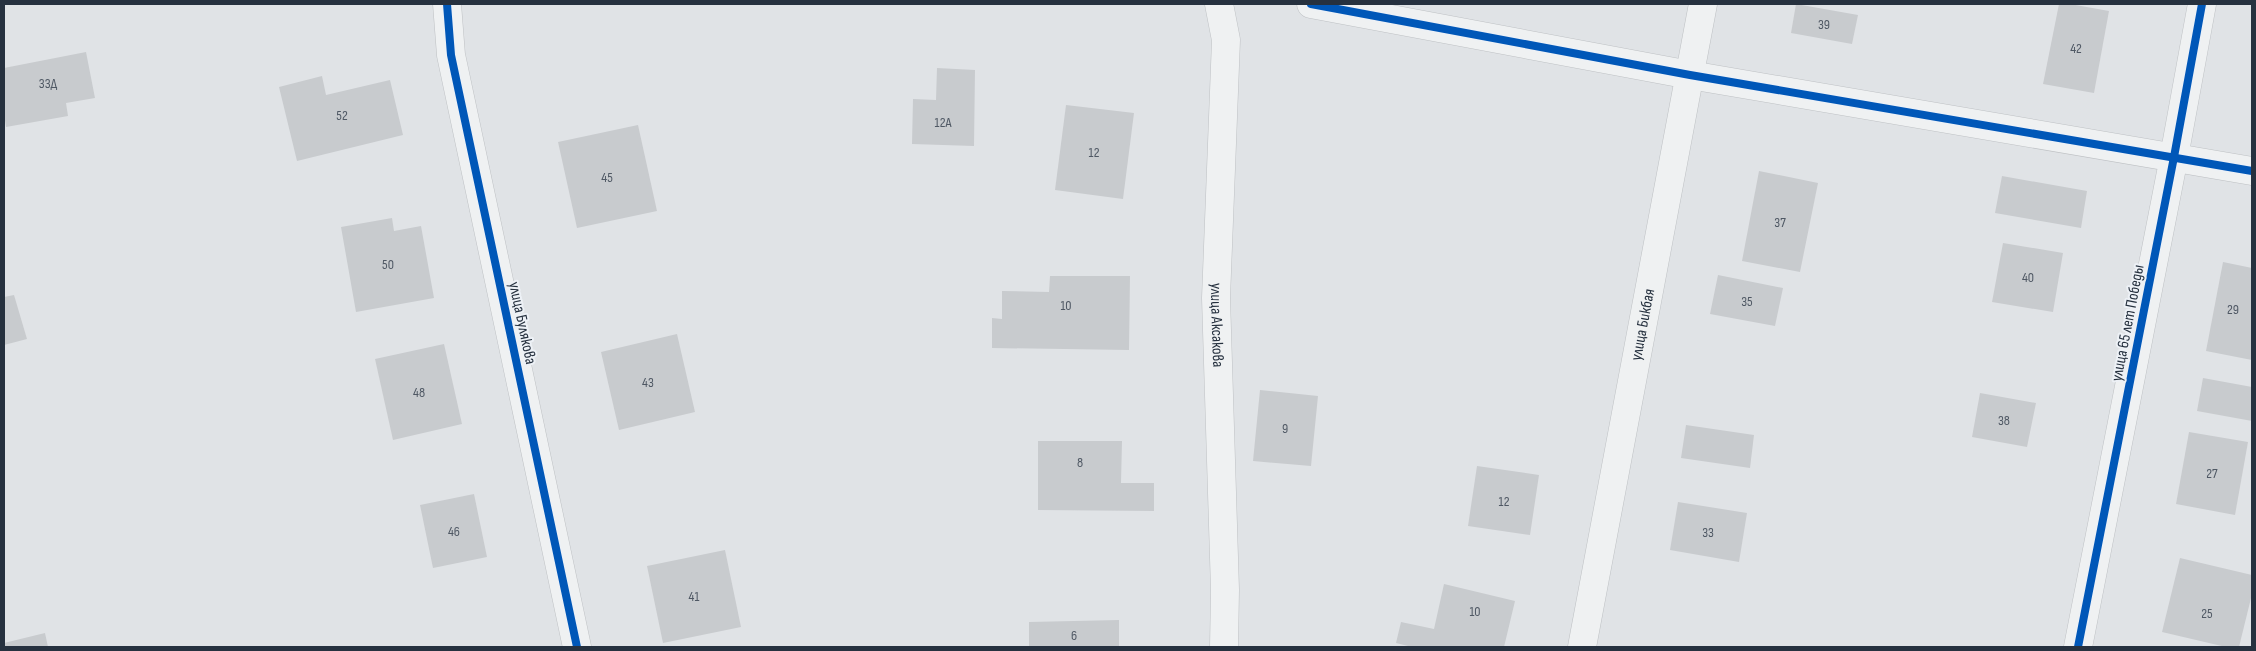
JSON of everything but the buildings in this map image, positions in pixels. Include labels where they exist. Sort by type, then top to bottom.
[{"type":"street","name":"улица Булякова","points":[[446,4],[451,55],[577,647]]},
{"type":"street","name":"улица Аксакова","points":[[1219,4],[1226,40],[1216,298],[1225,590],[1224,647]]},
{"type":"street","points":[[1311,4],[1690,75],[2252,172]]},
{"type":"street","name":"улица Бикбая","points":[[1582,647],[1703,4]]},
{"type":"street","name":"улица 65 лет Победы","points":[[2078,647],[2174,158],[2202,4]]},
{"type":"cycle path","points":[[447,4],[451,55],[577,647]]},
{"type":"cycle path","points":[[1311,4],[1690,75],[2252,171]]},
{"type":"cycle path","points":[[2078,647],[2202,4]]}]
